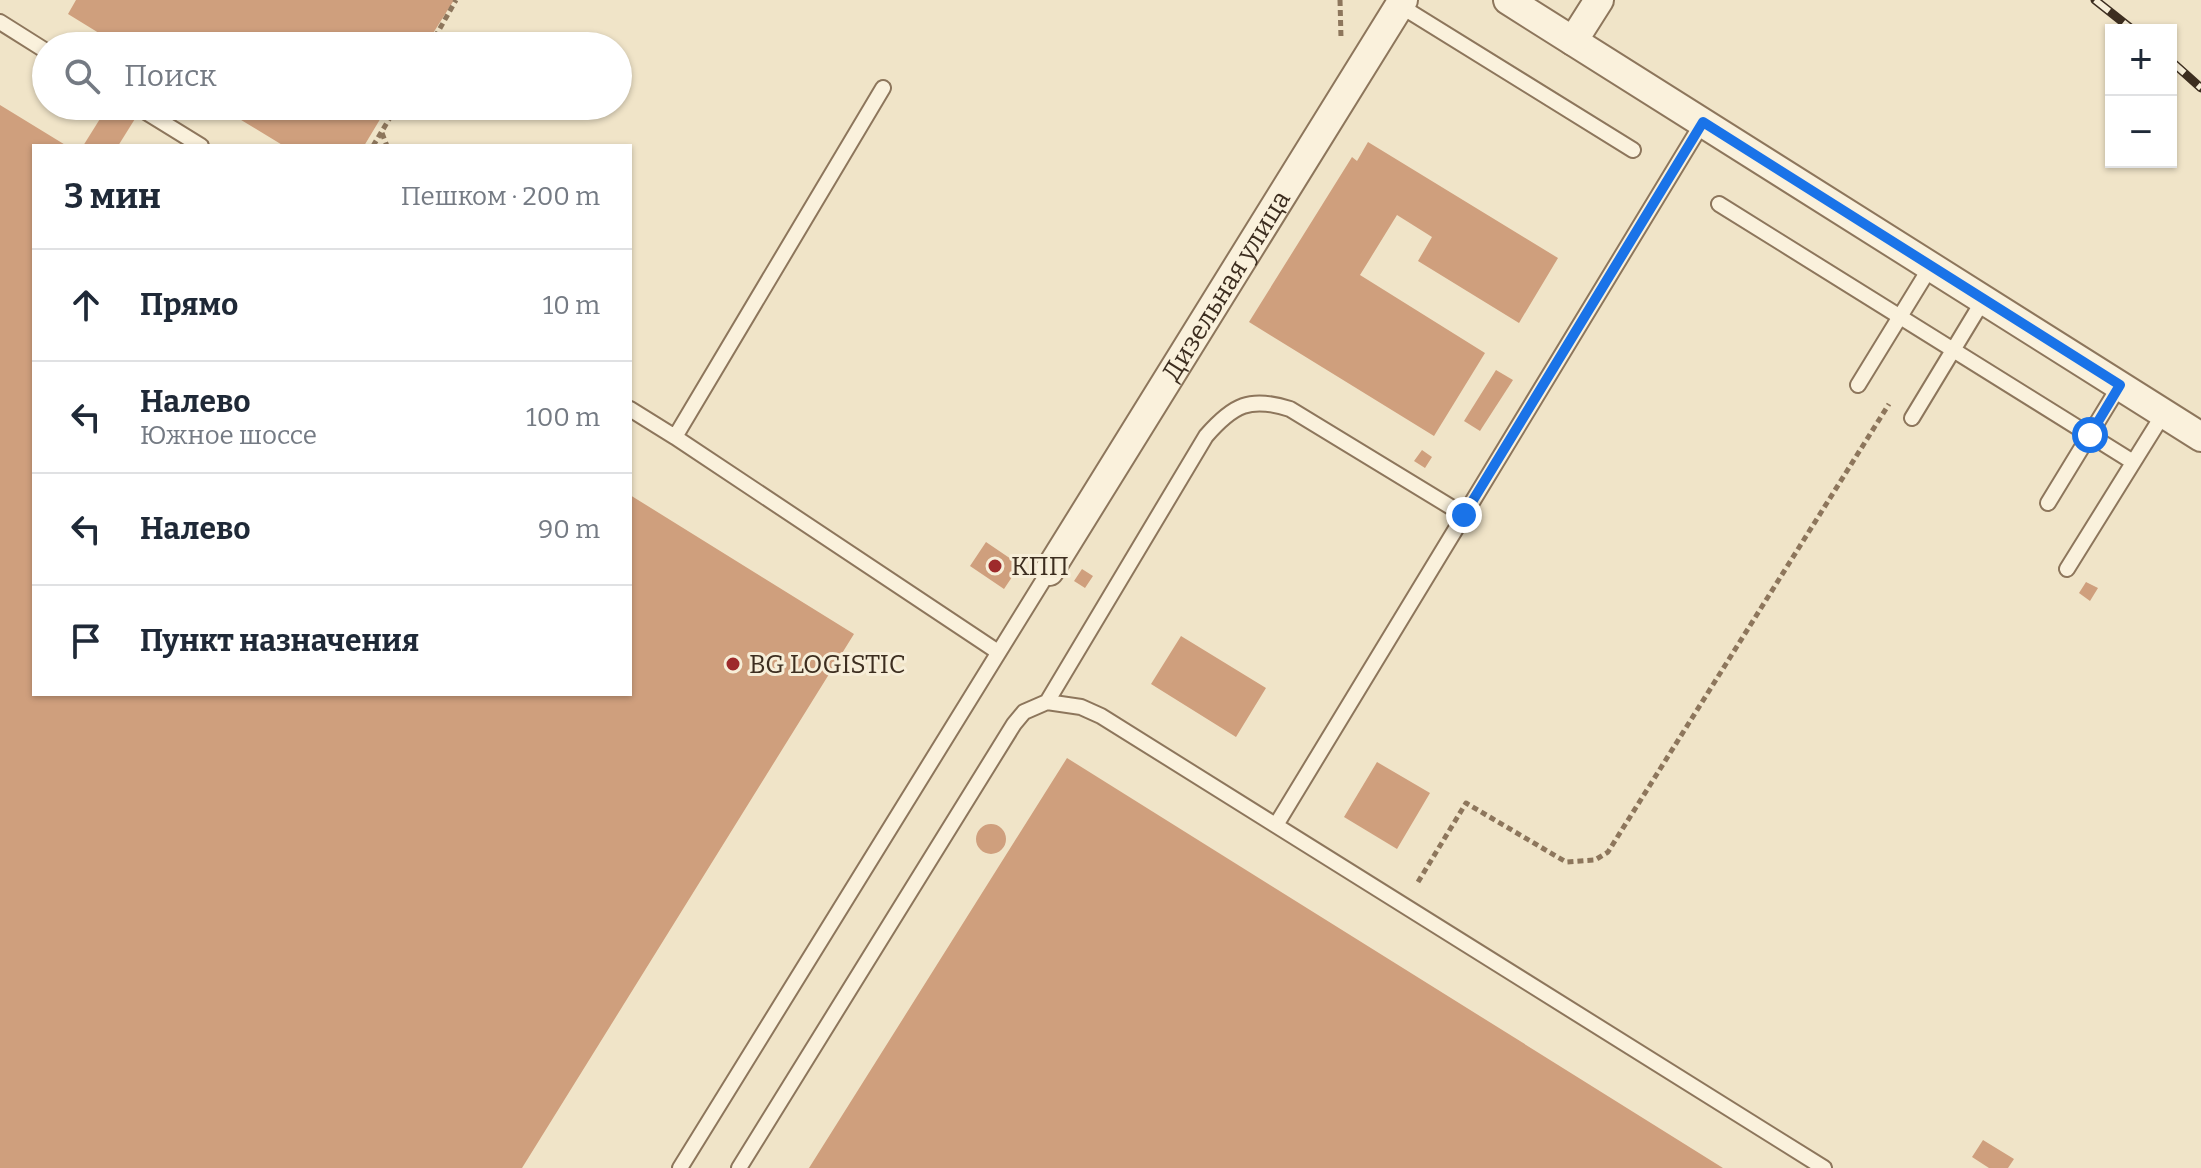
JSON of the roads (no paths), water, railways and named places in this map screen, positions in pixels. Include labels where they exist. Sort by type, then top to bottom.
[{"type":"street","points":[[1508,0],[2201,437]]},
{"type":"street","points":[[1573,41],[1599,0]]},
{"type":"street","name":"Дизельная улица","points":[[1049,571],[1401,3]]},
{"type":"lane","points":[[1401,3],[1633,150]]},
{"type":"lane","points":[[0,22],[32,42]]},
{"type":"lane","points":[[675,437],[883,88]]},
{"type":"lane","points":[[159,120],[198,144]]},
{"type":"lane","points":[[1276,825],[1703,122]]},
{"type":"lane","points":[[1719,204],[2133,462]]},
{"type":"lane","points":[[1858,385],[1931,266]]},
{"type":"lane","points":[[1912,418],[1984,299]]},
{"type":"lane","points":[[2048,503],[2120,385]]},
{"type":"lane","points":[[1047,702],[1206,436],[1222,417],[1242,405],[1267,401],[1290,409],[1464,515]]},
{"type":"lane","points":[[632,410],[998,652]]},
{"type":"lane","points":[[2067,569],[2164,413]]},
{"type":"lane","points":[[680,1168],[1049,571]]},
{"type":"lane","points":[[739,1168],[1014,724],[1024,712],[1047,702],[1081,707],[1101,716],[1824,1168]]},
{"type":"railway","points":[[2095,0],[2125,24]]},
{"type":"railway","points":[[2177,66],[2201,88]]},
{"type":"place","name":"КПП","points":[[995,566]]},
{"type":"place","name":"BG LOGISTIC","points":[[733,664]]}]
